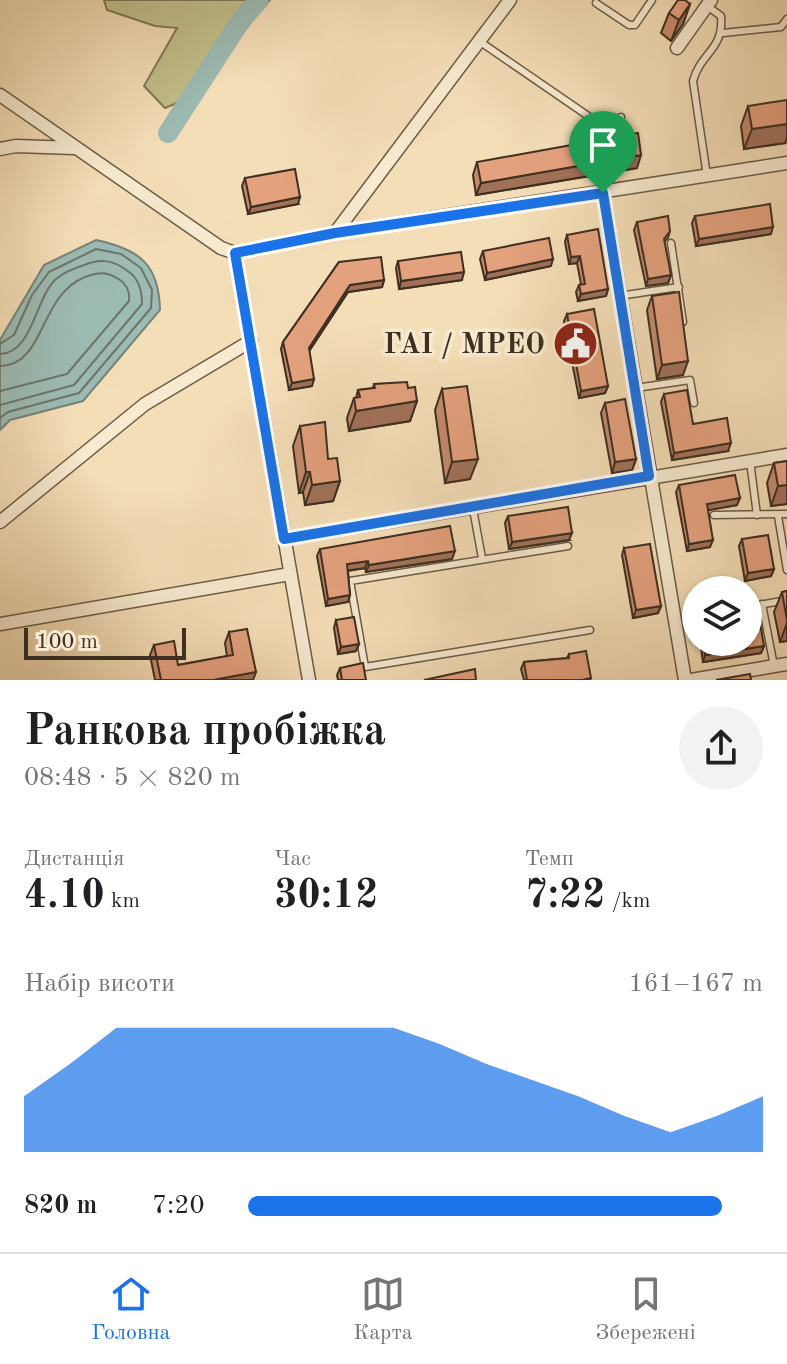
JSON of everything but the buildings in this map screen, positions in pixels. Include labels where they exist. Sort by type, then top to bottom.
[{"type":"street","points":[[335,233],[510,0]]},
{"type":"street","points":[[677,48],[709,3]]},
{"type":"street","points":[[0,95],[221,248],[235,253],[335,233],[787,163]]},
{"type":"street","points":[[0,149],[16,146],[74,148]]},
{"type":"street","points":[[603,193],[649,476],[688,680],[781,665]]},
{"type":"street","points":[[235,253],[309,680]]},
{"type":"street","points":[[0,522],[145,404],[251,341]]},
{"type":"street","points":[[284,539],[472,505],[787,455]]},
{"type":"street","points":[[0,624],[290,574]]},
{"type":"lane","points":[[596,3],[629,25],[635,25],[652,0]]},
{"type":"lane","points":[[707,176],[693,81],[697,66],[718,45],[723,33],[721,16],[709,3]]},
{"type":"lane","points":[[723,33],[781,27],[787,19]]},
{"type":"lane","points":[[479,41],[594,120],[607,124],[621,117]]},
{"type":"lane","points":[[671,243],[684,331]]},
{"type":"lane","points":[[619,296],[679,287]]},
{"type":"lane","points":[[636,388],[690,380],[694,403]]},
{"type":"lane","points":[[750,461],[757,515]]},
{"type":"lane","points":[[472,505],[482,558]]},
{"type":"lane","points":[[714,515],[787,514]]},
{"type":"lane","points":[[778,516],[787,570]]},
{"type":"lane","points":[[568,546],[350,581],[365,667],[590,630]]},
{"type":"lane","points":[[781,665],[762,604],[787,600]]},
{"type":"shaded area","points":[[104,0],[270,0],[210,76],[182,100],[165,108],[144,86],[177,28],[155,26],[107,10]]},
{"type":"water","points":[[96,240],[124,248],[144,261],[156,281],[160,310],[83,401],[10,420],[0,430],[0,340],[44,265]]},
{"type":"waterway","points":[[168,133],[241,20],[259,0]]},
{"type":"place","name":"ГАІ / МРЕО","points":[[576,343]]},
{"type":"route","points":[[603,193],[649,476],[284,539],[235,253],[335,233],[603,193]]}]
